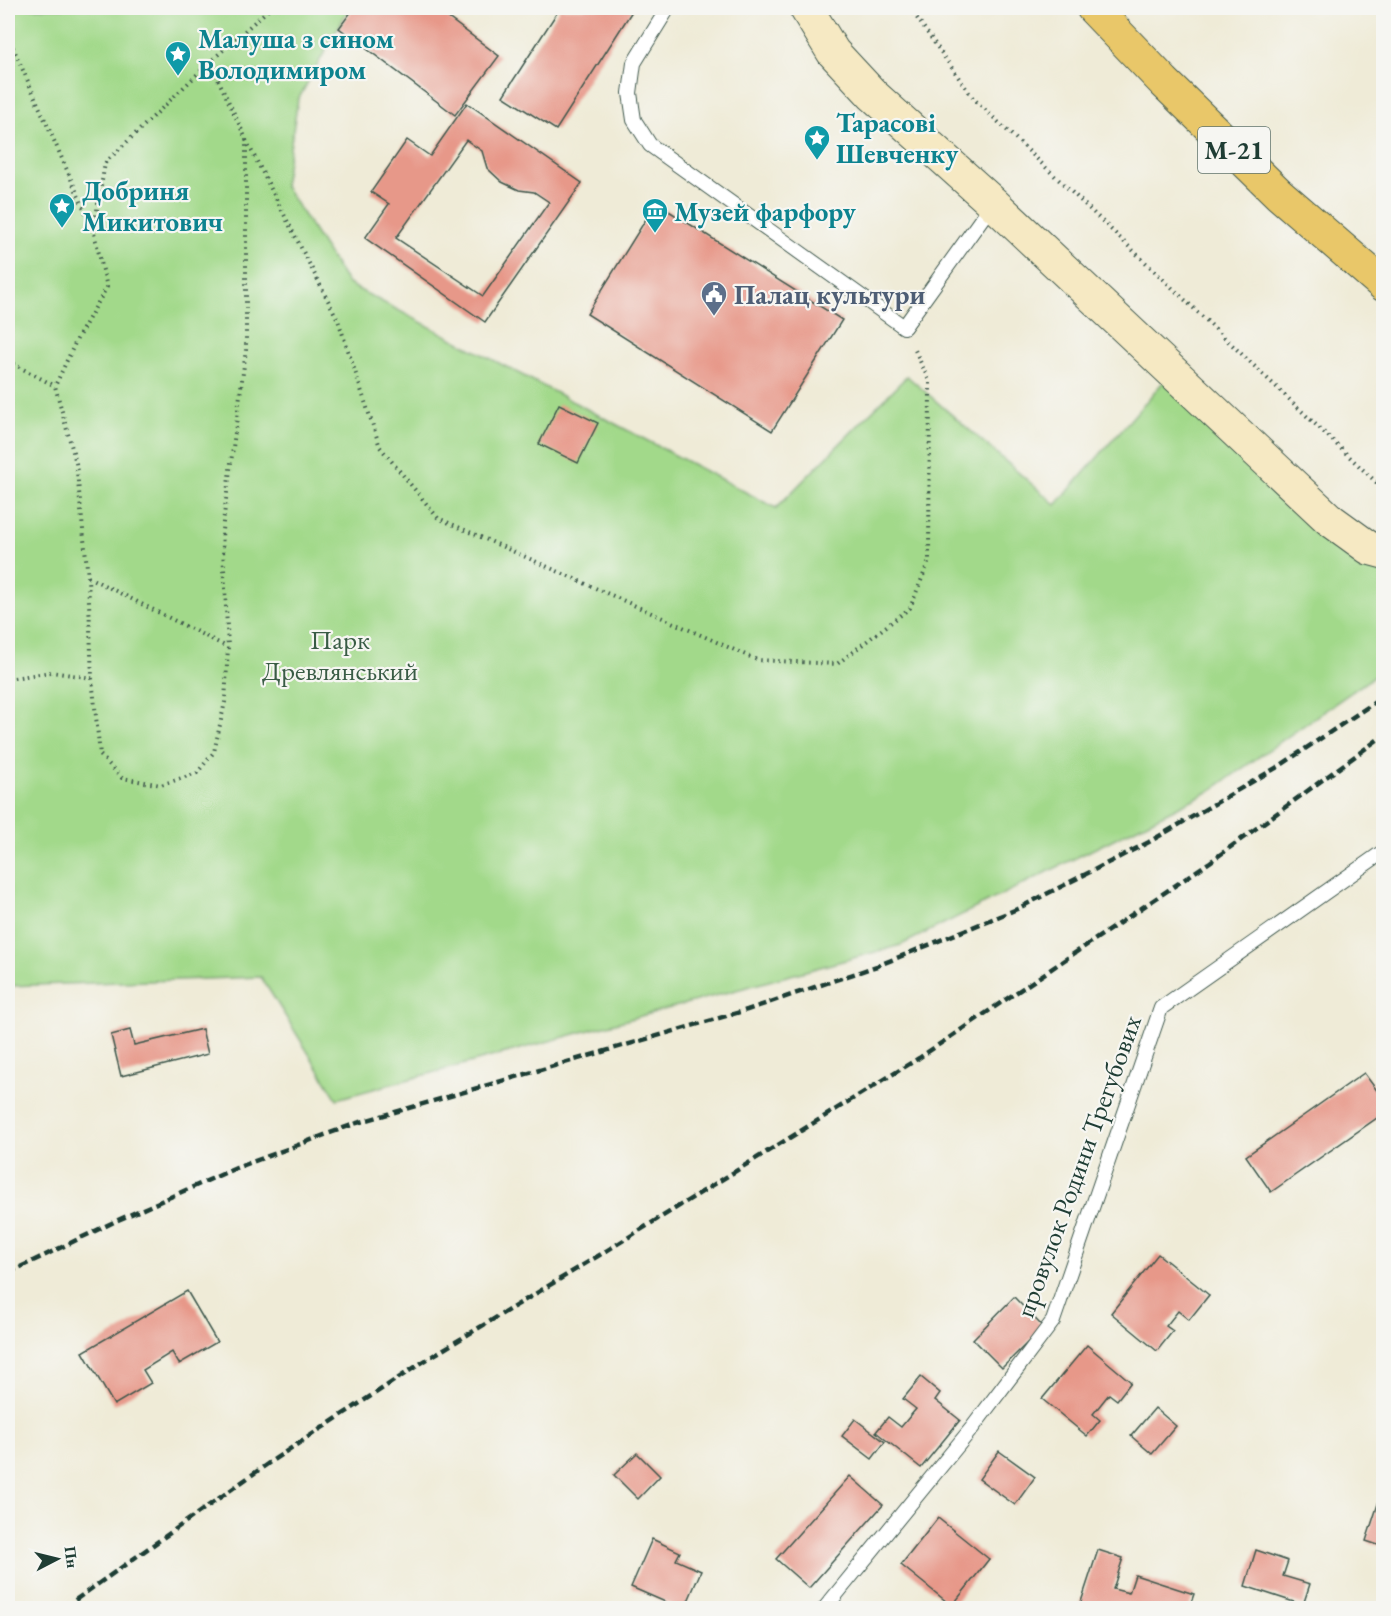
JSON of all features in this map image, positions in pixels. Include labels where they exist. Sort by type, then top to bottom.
[{"type":"highway","name":"М-21","points":[[1093,8],[1164,82],[1279,194],[1383,285]]},
{"type":"street","points":[[806,8],[834,52],[873,94],[993,203],[1329,519],[1369,548],[1383,552]]},
{"type":"lane","points":[[668,8],[634,63],[630,93],[634,120],[650,146],[904,327],[993,203]]},
{"type":"lane","name":"провулок Родини Трегубових","points":[[825,1608],[972,1428],[1053,1321],[1161,1008],[1383,851]]},
{"type":"path","points":[[93,228],[105,163],[270,8]]},
{"type":"path","points":[[910,8],[972,98],[1376,482],[1383,483]]},
{"type":"path","points":[[8,36],[93,228],[107,286],[77,339],[55,386],[76,463],[88,577],[92,678],[100,755],[122,778],[161,785],[197,773],[214,752],[225,702],[228,647],[222,530],[246,351],[246,139]]},
{"type":"path","points":[[210,62],[246,139],[338,320],[380,447],[438,518],[757,660],[837,664],[910,608],[929,561],[930,383],[904,327]]},
{"type":"path","points":[[8,361],[55,386]]},
{"type":"path","points":[[88,577],[228,647]]},
{"type":"path","points":[[8,680],[51,672],[92,678]]},
{"type":"green space","name":"Парк Древлянський","points":[[8,8],[349,8],[298,100],[284,185],[348,284],[776,508],[907,376],[1056,505],[1164,381],[1383,565],[1383,670],[1210,791],[901,945],[337,1099],[261,977],[8,986]]},
{"type":"building","points":[[354,8],[435,8],[499,56],[455,115],[339,28]]},
{"type":"building","points":[[560,8],[634,8],[556,130],[503,96]]},
{"type":"building","points":[[467,103],[582,183],[485,322],[365,238],[389,204],[371,192],[407,140],[430,156]],"holes":[[[466,140],[482,151],[487,168],[502,182],[519,190],[534,192],[549,202],[483,296],[396,238]]]},
{"type":"building","name":"Палац культури","points":[[656,203],[842,320],[772,431],[587,314]]},
{"type":"building","points":[[559,404],[598,423],[578,463],[539,444]]},
{"type":"building","points":[[202,1029],[208,1054],[121,1076],[111,1035],[130,1030],[134,1045]]},
{"type":"building","points":[[1364,1073],[1384,1100],[1384,1113],[1271,1192],[1246,1156]]},
{"type":"building","points":[[1158,1254],[1209,1295],[1189,1320],[1178,1311],[1166,1326],[1173,1331],[1157,1351],[1111,1313]]},
{"type":"building","points":[[187,1291],[217,1342],[179,1364],[172,1352],[143,1370],[151,1383],[114,1405],[83,1352]]},
{"type":"building","points":[[1014,1297],[1043,1327],[1002,1368],[973,1339]]},
{"type":"building","points":[[1087,1345],[1131,1382],[1117,1400],[1109,1394],[1093,1414],[1100,1420],[1087,1436],[1042,1399]]},
{"type":"building","points":[[921,1377],[940,1393],[935,1400],[960,1420],[921,1468],[876,1432],[888,1417],[901,1427],[916,1409],[903,1399]]},
{"type":"building","points":[[1155,1408],[1176,1426],[1152,1454],[1131,1436]]},
{"type":"building","points":[[855,1419],[885,1442],[872,1459],[842,1436]]},
{"type":"building","points":[[999,1451],[1035,1477],[1015,1505],[979,1479]]},
{"type":"building","points":[[637,1453],[660,1476],[638,1499],[614,1475]]},
{"type":"building","points":[[850,1476],[883,1505],[809,1588],[776,1559]]},
{"type":"building","points":[[1379,1501],[1384,1503],[1384,1547],[1366,1541]]},
{"type":"building","points":[[938,1518],[989,1559],[952,1606],[901,1565]]},
{"type":"building","points":[[652,1539],[680,1552],[676,1560],[701,1571],[685,1608],[679,1608],[631,1587]]},
{"type":"building","points":[[1098,1550],[1123,1558],[1113,1589],[1129,1593],[1135,1575],[1194,1594],[1189,1608],[1079,1608]]},
{"type":"building","points":[[1256,1550],[1288,1561],[1283,1576],[1310,1584],[1303,1605],[1245,1586]]},
{"type":"railway","points":[[8,1273],[118,1220],[236,1168],[357,1123],[747,1010],[877,966],[1017,909],[1149,842],[1281,765],[1384,696]]},
{"type":"railway","points":[[64,1608],[273,1460],[429,1358],[919,1058],[1210,862],[1384,735]]},
{"type":"place","name":"Малуша з сином Володимиром","points":[[178,77]]},
{"type":"place","name":"Тарасові Шевченку","points":[[817,161]]},
{"type":"place","name":"Добриня Микитович","points":[[62,229]]},
{"type":"place","name":"Музей фарфору","points":[[655,234]]},
{"type":"place","name":"Палац культури","points":[[714,317]]}]
